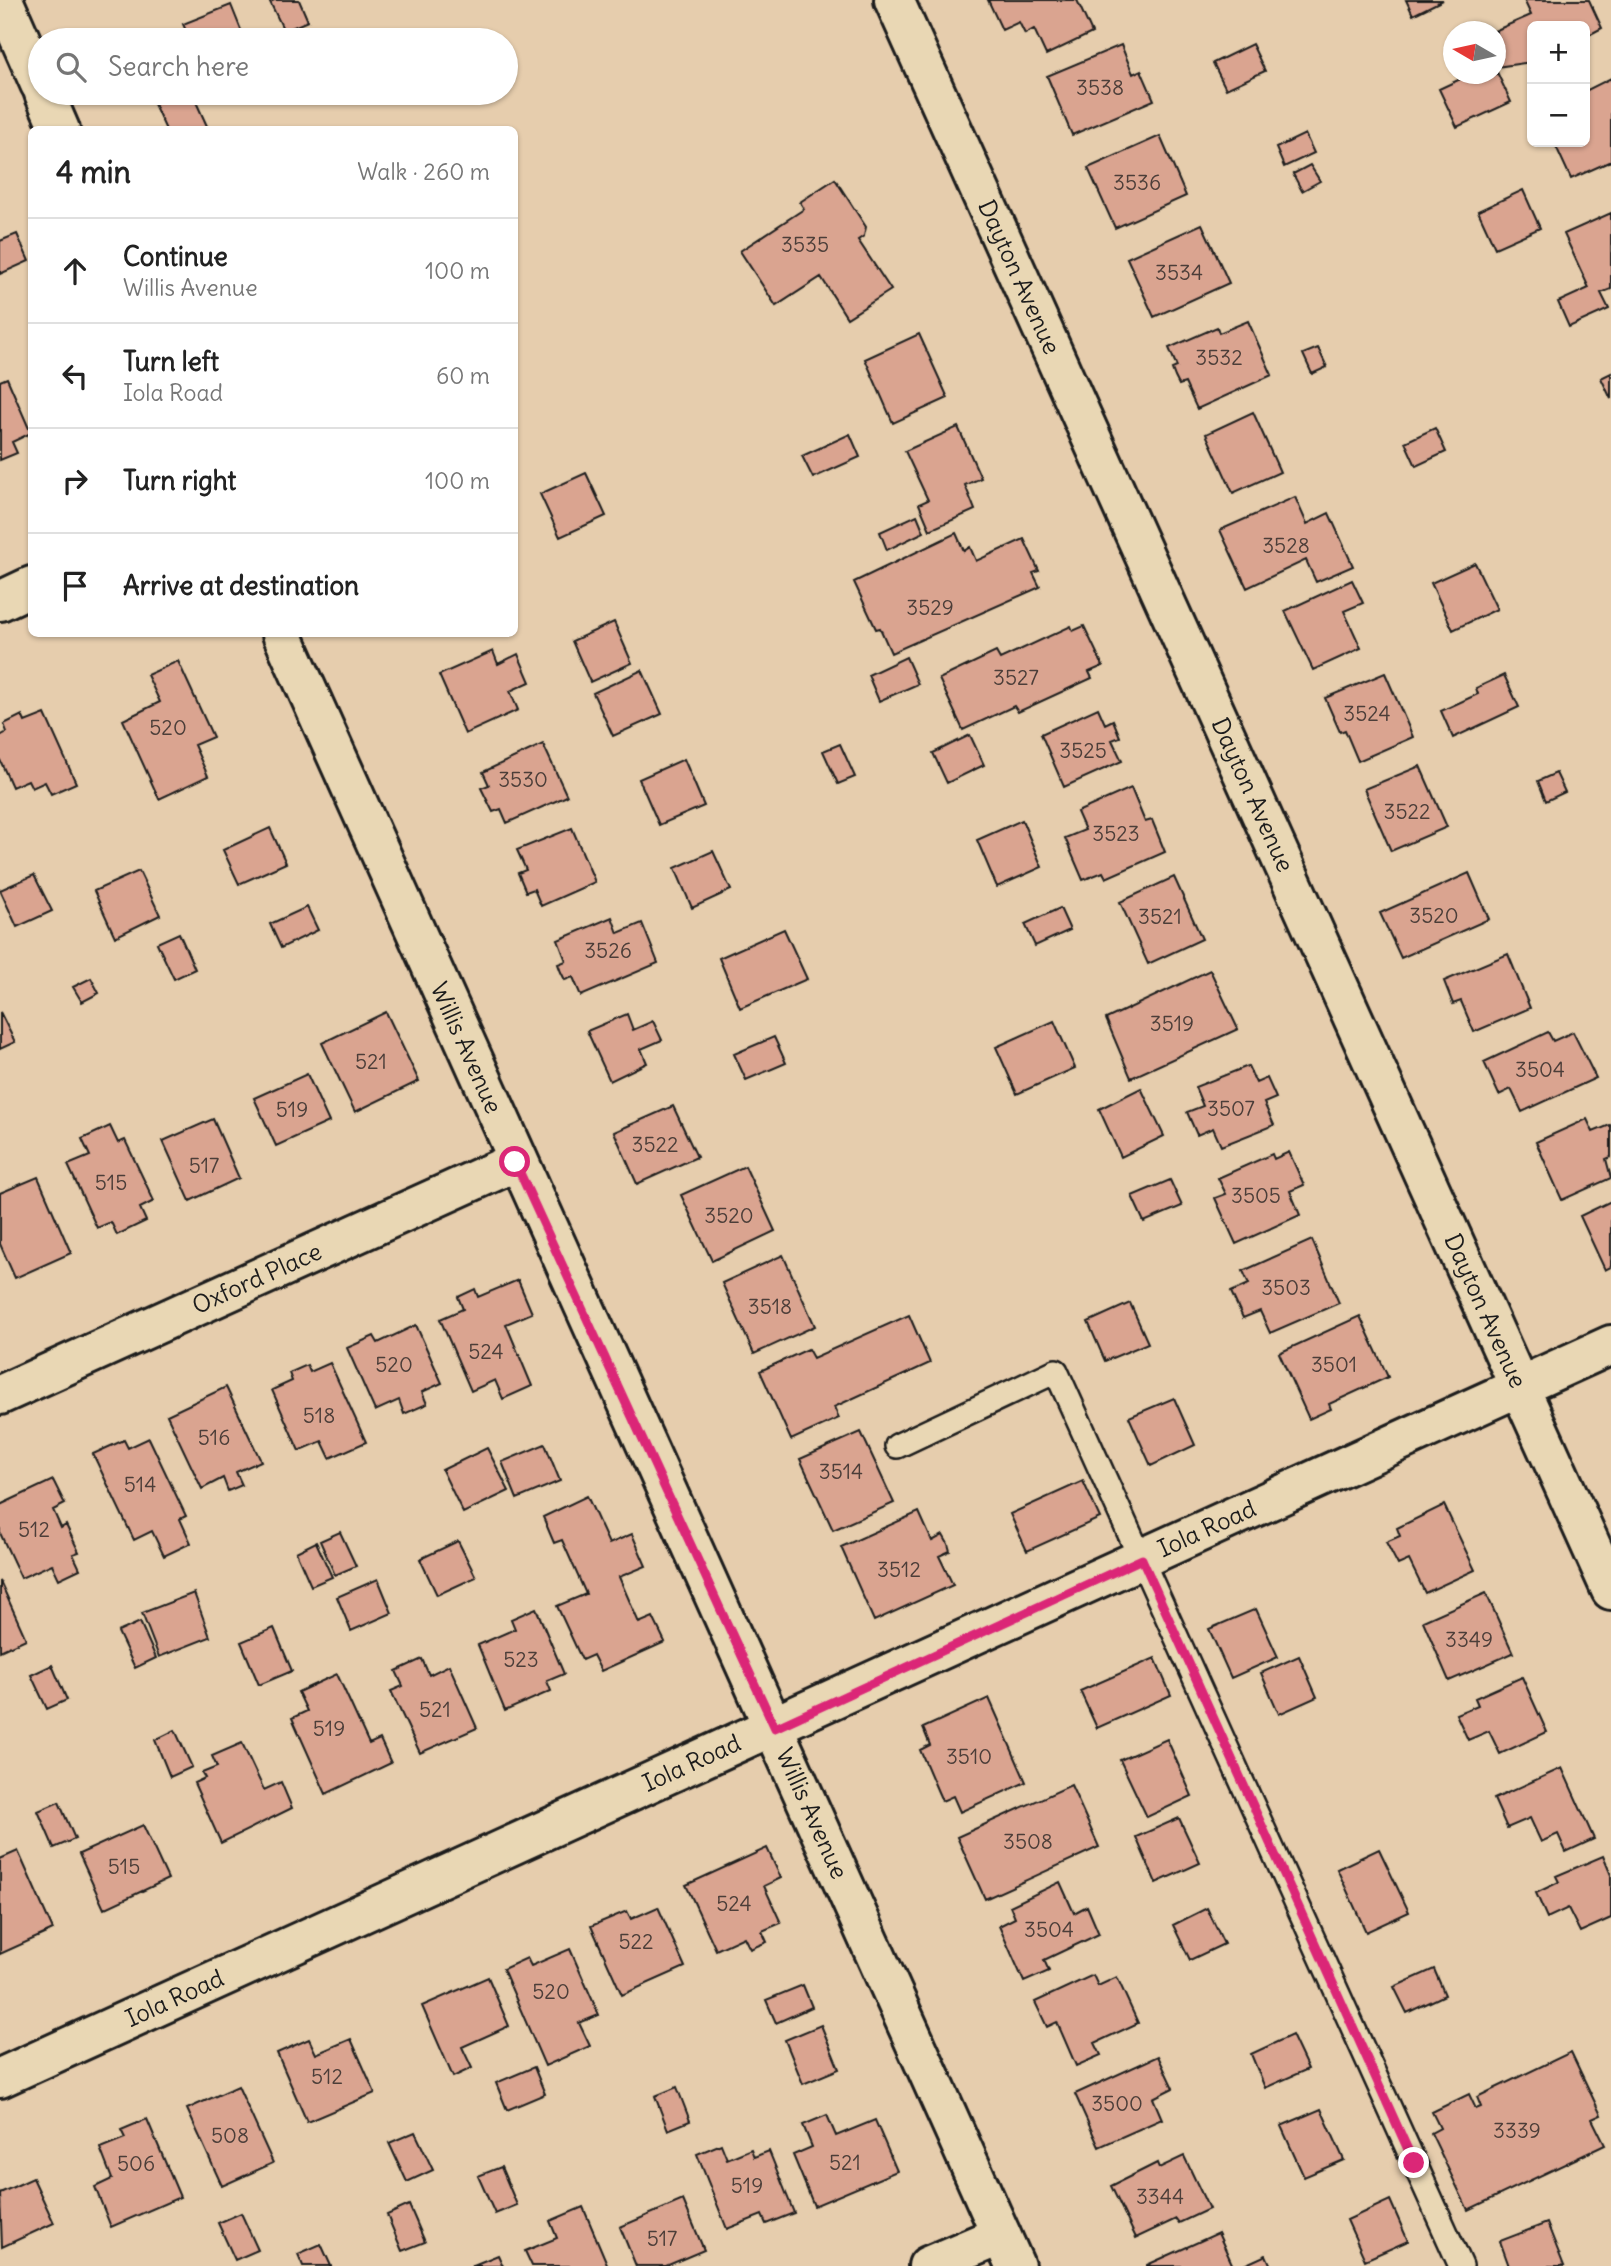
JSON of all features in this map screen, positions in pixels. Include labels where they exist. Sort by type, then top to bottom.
[{"type":"street","points":[[3,0],[28,57]]},
{"type":"street","name":"Dayton Avenue","points":[[894,0],[1611,1590]]},
{"type":"street","points":[[49,105],[58,126]]},
{"type":"street","points":[[0,601],[28,588]]},
{"type":"street","name":"Willis Avenue","points":[[283,637],[515,1162],[775,1728],[1008,2250]]},
{"type":"street","name":"Oxford Place","points":[[0,1395],[515,1162]]},
{"type":"street","name":"Iola Road","points":[[0,2078],[775,1728],[1611,1345]]},
{"type":"street","points":[[928,2266],[1008,2250]]},
{"type":"lane","points":[[897,1446],[1056,1371],[1461,2266]]},
{"type":"building","points":[[299,0],[308,21],[291,28],[283,28],[270,2]]},
{"type":"building","points":[[988,0],[1077,0],[1092,33],[1046,55],[1034,29],[1025,34],[1019,22],[1002,30]]},
{"type":"building","points":[[1406,0],[1443,0],[1413,15]]},
{"type":"building","points":[[1524,0],[1589,0],[1602,28],[1590,34],[1590,21],[1527,21],[1527,63],[1506,66],[1506,26],[1531,15]]},
{"type":"building","points":[[231,5],[240,28],[185,28],[183,24]]},
{"type":"building","points":[[1252,44],[1265,71],[1226,89],[1213,63]]},
{"type":"building","points":[[1121,45],[1133,74],[1141,70],[1154,100],[1072,135],[1047,76]]},
{"type":"building","points":[[1611,78],[1611,161],[1571,179],[1556,147],[1590,147],[1590,88]]},
{"type":"building","points":[[1450,84],[1503,84],[1511,102],[1457,127],[1439,89]]},
{"type":"building","points":[[155,105],[197,105],[207,126],[164,126]]},
{"type":"building","points":[[1305,134],[1314,153],[1284,167],[1276,148]]},
{"type":"building","points":[[1160,136],[1186,196],[1115,228],[1088,168]]},
{"type":"building","points":[[1310,165],[1320,181],[1302,191],[1293,174]]},
{"type":"building","points":[[835,179],[866,227],[864,236],[858,240],[891,290],[847,318],[821,277],[776,306],[740,251],[804,209],[800,202]]},
{"type":"building","points":[[1523,190],[1540,228],[1495,248],[1478,211]]},
{"type":"building","points":[[1611,213],[1611,289],[1601,293],[1609,309],[1569,327],[1558,302],[1589,288],[1564,234]]},
{"type":"building","points":[[1202,224],[1229,283],[1154,317],[1127,258]]},
{"type":"building","points":[[17,234],[28,261],[0,274],[0,241]]},
{"type":"building","points":[[1248,321],[1272,375],[1197,409],[1185,383],[1179,385],[1175,377],[1172,369],[1177,367],[1169,348],[1217,327],[1219,333]]},
{"type":"building","points":[[919,334],[948,398],[893,423],[865,359]]},
{"type":"building","points":[[1318,348],[1327,367],[1312,374],[1303,354]]},
{"type":"building","points":[[1611,373],[1611,399],[1601,378]]},
{"type":"building","points":[[7,378],[28,426],[28,434],[12,442],[17,453],[0,460],[0,381]]},
{"type":"building","points":[[1253,412],[1280,472],[1233,493],[1206,434]]},
{"type":"building","points":[[958,427],[981,478],[965,485],[975,510],[930,530],[919,504],[928,500],[905,451]]},
{"type":"building","points":[[1435,428],[1446,452],[1416,466],[1405,442]]},
{"type":"building","points":[[850,434],[860,457],[813,478],[802,456]]},
{"type":"building","points":[[586,473],[606,516],[560,537],[540,494]]},
{"type":"building","points":[[1295,497],[1307,524],[1329,513],[1353,566],[1316,582],[1306,560],[1247,588],[1220,530]]},
{"type":"building","points":[[917,515],[924,532],[887,550],[880,532]]},
{"type":"building","points":[[956,533],[964,551],[970,547],[976,561],[1024,539],[1039,571],[1033,573],[1040,587],[891,653],[880,628],[876,629],[854,582]]},
{"type":"building","points":[[1475,563],[1497,609],[1453,630],[1431,583]]},
{"type":"building","points":[[1352,580],[1363,603],[1344,611],[1361,648],[1313,670],[1285,611]]},
{"type":"building","points":[[614,622],[632,663],[590,682],[572,641]]},
{"type":"building","points":[[1071,626],[1073,631],[1084,626],[1103,666],[1089,672],[1092,678],[1018,712],[1014,706],[963,730],[939,679],[996,652],[1000,659]]},
{"type":"building","points":[[493,651],[498,664],[518,654],[530,682],[510,691],[518,710],[465,734],[439,675]]},
{"type":"building","points":[[906,657],[918,684],[879,701],[868,675]]},
{"type":"building","points":[[178,661],[213,737],[194,745],[208,776],[159,799],[123,720],[160,702],[147,675]]},
{"type":"building","points":[[642,670],[662,714],[613,736],[593,693]]},
{"type":"building","points":[[1385,673],[1413,737],[1358,761],[1345,730],[1340,732],[1325,698]]},
{"type":"building","points":[[1504,675],[1519,707],[1453,738],[1441,711],[1478,694],[1476,688]]},
{"type":"building","points":[[1098,708],[1105,724],[1113,720],[1120,737],[1112,740],[1122,761],[1064,787],[1041,734]]},
{"type":"building","points":[[45,714],[76,783],[51,794],[45,782],[32,788],[28,780],[12,787],[0,760],[0,736],[7,732],[4,724],[22,715],[25,722]]},
{"type":"building","points":[[970,735],[984,765],[947,783],[933,753]]},
{"type":"building","points":[[543,744],[567,796],[507,823],[501,809],[493,812],[481,788],[489,785],[483,772]]},
{"type":"building","points":[[840,744],[855,777],[838,784],[823,751]]},
{"type":"building","points":[[684,759],[704,806],[659,825],[639,779]]},
{"type":"building","points":[[1420,766],[1447,827],[1391,851],[1364,789]]},
{"type":"building","points":[[1556,773],[1565,792],[1546,801],[1538,781]]},
{"type":"building","points":[[1131,788],[1145,822],[1152,820],[1165,852],[1106,878],[1103,872],[1083,880],[1065,838],[1085,830],[1077,812]]},
{"type":"building","points":[[1022,820],[1042,867],[997,887],[977,840]]},
{"type":"building","points":[[270,828],[286,863],[239,884],[223,850]]},
{"type":"building","points":[[572,828],[595,882],[541,906],[534,889],[526,892],[518,873],[526,870],[517,850]]},
{"type":"building","points":[[713,851],[731,890],[692,908],[675,868]]},
{"type":"building","points":[[139,871],[160,915],[115,937],[94,891]]},
{"type":"building","points":[[1469,873],[1489,919],[1401,958],[1380,913]]},
{"type":"building","points":[[34,875],[52,911],[17,927],[0,890]]},
{"type":"building","points":[[1174,877],[1202,939],[1148,964],[1120,902]]},
{"type":"building","points":[[307,907],[318,930],[281,948],[270,924]]},
{"type":"building","points":[[1060,908],[1070,930],[1035,946],[1025,924]]},
{"type":"building","points":[[612,917],[618,933],[642,923],[658,963],[581,996],[573,977],[565,980],[561,972],[558,964],[566,961],[558,940]]},
{"type":"building","points":[[784,929],[807,979],[740,1008],[719,958]]},
{"type":"building","points":[[179,933],[195,969],[174,979],[157,943]]},
{"type":"building","points":[[1508,954],[1530,1008],[1474,1032],[1461,1001],[1453,1004],[1444,981]]},
{"type":"building","points":[[1210,970],[1238,1029],[1131,1078],[1106,1019]]},
{"type":"building","points":[[91,978],[99,993],[82,1002],[73,987]]},
{"type":"building","points":[[0,1012],[15,1042],[0,1049]]},
{"type":"building","points":[[386,1012],[419,1081],[355,1112],[322,1043]]},
{"type":"building","points":[[627,1014],[633,1030],[653,1021],[662,1040],[641,1049],[647,1063],[610,1081],[587,1031]]},
{"type":"building","points":[[1054,1021],[1075,1068],[1017,1094],[996,1047]]},
{"type":"building","points":[[1548,1032],[1553,1041],[1573,1032],[1596,1078],[1522,1112],[1511,1089],[1499,1095],[1484,1062]]},
{"type":"building","points":[[774,1037],[786,1063],[746,1080],[734,1054]]},
{"type":"building","points":[[1248,1066],[1256,1083],[1267,1078],[1276,1098],[1264,1103],[1274,1125],[1221,1146],[1213,1128],[1197,1135],[1187,1112],[1203,1106],[1195,1087]]},
{"type":"building","points":[[307,1074],[329,1122],[276,1146],[254,1098]]},
{"type":"building","points":[[1141,1088],[1164,1136],[1121,1157],[1099,1109]]},
{"type":"building","points":[[673,1106],[697,1157],[637,1184],[614,1132]]},
{"type":"building","points":[[213,1119],[239,1178],[190,1201],[163,1141]]},
{"type":"building","points":[[1587,1119],[1593,1132],[1610,1125],[1611,1127],[1611,1157],[1606,1159],[1611,1178],[1562,1200],[1536,1142]]},
{"type":"building","points":[[110,1126],[118,1143],[125,1140],[154,1201],[140,1208],[146,1221],[117,1235],[111,1222],[97,1228],[68,1165],[90,1156],[82,1139]]},
{"type":"building","points":[[1289,1152],[1304,1185],[1290,1191],[1300,1215],[1236,1244],[1215,1198],[1226,1194],[1218,1178],[1272,1154],[1274,1159]]},
{"type":"building","points":[[745,1166],[775,1231],[712,1261],[681,1195]]},
{"type":"building","points":[[38,1177],[71,1253],[15,1278],[0,1244],[0,1193]]},
{"type":"building","points":[[1170,1180],[1182,1206],[1144,1222],[1132,1196]]},
{"type":"building","points":[[1611,1201],[1611,1267],[1605,1270],[1580,1216]]},
{"type":"building","points":[[1312,1240],[1339,1303],[1270,1333],[1260,1311],[1243,1318],[1231,1292],[1249,1284],[1243,1271]]},
{"type":"building","points":[[783,1255],[815,1326],[754,1354],[722,1283]]},
{"type":"building","points":[[518,1280],[532,1313],[506,1324],[532,1386],[503,1399],[495,1380],[471,1391],[440,1319],[463,1309],[458,1297],[475,1289],[478,1297]]},
{"type":"building","points":[[1130,1303],[1148,1343],[1105,1361],[1088,1322]]},
{"type":"building","points":[[909,1315],[930,1363],[834,1407],[839,1418],[791,1440],[760,1371],[808,1349],[813,1358]]},
{"type":"building","points":[[1360,1316],[1388,1377],[1329,1404],[1331,1409],[1309,1419],[1279,1353]]},
{"type":"building","points":[[416,1325],[442,1383],[422,1392],[427,1404],[404,1414],[399,1400],[375,1411],[347,1348],[374,1336],[378,1343]]},
{"type":"building","points":[[330,1363],[366,1442],[330,1458],[322,1441],[299,1451],[272,1390],[292,1381],[289,1373],[307,1365],[310,1372]]},
{"type":"building","points":[[226,1387],[261,1461],[236,1472],[242,1485],[228,1491],[223,1478],[202,1489],[167,1415]]},
{"type":"building","points":[[1174,1398],[1195,1445],[1151,1466],[1129,1417]]},
{"type":"building","points":[[861,1432],[894,1503],[833,1530],[800,1459]]},
{"type":"building","points":[[149,1438],[186,1516],[180,1519],[191,1543],[164,1556],[152,1531],[134,1540],[93,1454],[124,1440],[128,1448]]},
{"type":"building","points":[[545,1444],[560,1481],[517,1499],[502,1462]]},
{"type":"building","points":[[487,1448],[509,1491],[463,1513],[442,1470]]},
{"type":"building","points":[[53,1480],[65,1504],[53,1510],[61,1528],[66,1525],[79,1552],[73,1554],[80,1569],[59,1579],[52,1564],[21,1578],[0,1533],[0,1505]]},
{"type":"building","points":[[1083,1481],[1100,1518],[1027,1551],[1010,1514]]},
{"type":"building","points":[[587,1496],[609,1544],[632,1534],[646,1566],[619,1577],[639,1623],[653,1617],[665,1642],[601,1671],[593,1655],[582,1660],[557,1606],[586,1594],[562,1540],[554,1543],[543,1517]]},
{"type":"building","points":[[1444,1505],[1475,1570],[1425,1593],[1409,1560],[1398,1565],[1386,1542],[1400,1536],[1397,1528]]},
{"type":"building","points":[[919,1512],[932,1541],[943,1535],[948,1544],[950,1551],[939,1556],[953,1585],[874,1621],[841,1547]]},
{"type":"building","points":[[340,1532],[356,1566],[335,1575],[320,1541]]},
{"type":"building","points":[[458,1541],[476,1577],[437,1595],[420,1559]]},
{"type":"building","points":[[316,1542],[332,1577],[311,1586],[296,1552]]},
{"type":"building","points":[[378,1579],[392,1613],[351,1631],[337,1597]]},
{"type":"building","points":[[0,1581],[26,1639],[0,1651]]},
{"type":"building","points":[[194,1593],[210,1637],[159,1657],[142,1613]]},
{"type":"building","points":[[1486,1593],[1513,1653],[1449,1681],[1423,1621]]},
{"type":"building","points":[[536,1608],[564,1674],[547,1681],[551,1691],[505,1711],[478,1645],[515,1629],[511,1619]]},
{"type":"building","points":[[1256,1609],[1278,1657],[1231,1678],[1209,1629]]},
{"type":"building","points":[[140,1622],[156,1658],[135,1668],[118,1632]]},
{"type":"building","points":[[274,1628],[292,1671],[259,1685],[241,1642]]},
{"type":"building","points":[[1299,1656],[1317,1697],[1279,1714],[1261,1673]]},
{"type":"building","points":[[1155,1658],[1171,1695],[1097,1728],[1080,1691]]},
{"type":"building","points":[[422,1659],[429,1675],[449,1665],[477,1728],[420,1753],[391,1691],[403,1686],[396,1671]]},
{"type":"building","points":[[52,1665],[67,1700],[47,1709],[31,1675]]},
{"type":"building","points":[[337,1674],[369,1744],[380,1739],[391,1763],[326,1794],[292,1718],[307,1711],[298,1692]]},
{"type":"building","points":[[1522,1677],[1547,1732],[1500,1754],[1489,1731],[1468,1740],[1456,1714],[1478,1705],[1475,1698]]},
{"type":"building","points":[[989,1698],[1026,1782],[960,1812],[953,1796],[942,1801],[938,1792],[920,1750],[930,1745],[923,1728]]},
{"type":"building","points":[[175,1730],[192,1767],[170,1777],[155,1740]]},
{"type":"building","points":[[1167,1739],[1192,1796],[1147,1817],[1120,1760]]},
{"type":"building","points":[[242,1743],[264,1790],[281,1782],[292,1808],[221,1843],[194,1783],[205,1778],[202,1773],[217,1767],[212,1756]]},
{"type":"building","points":[[1562,1768],[1594,1839],[1566,1852],[1558,1834],[1541,1842],[1530,1818],[1507,1828],[1494,1799]]},
{"type":"building","points":[[1071,1785],[1099,1847],[985,1899],[957,1837]]},
{"type":"building","points":[[59,1802],[75,1839],[54,1848],[38,1811]]},
{"type":"building","points":[[1179,1818],[1200,1863],[1156,1883],[1136,1837]]},
{"type":"building","points":[[143,1825],[168,1879],[104,1909],[79,1854]]},
{"type":"building","points":[[767,1848],[781,1878],[764,1886],[781,1923],[762,1931],[767,1942],[750,1949],[744,1937],[716,1950],[686,1885]]},
{"type":"building","points":[[1379,1849],[1409,1912],[1366,1932],[1337,1869]]},
{"type":"building","points":[[18,1851],[53,1930],[0,1954],[0,1859]]},
{"type":"building","points":[[1603,1856],[1611,1875],[1611,1918],[1580,1932],[1568,1908],[1547,1918],[1536,1893],[1559,1882],[1556,1876]]},
{"type":"building","points":[[1060,1882],[1074,1913],[1087,1906],[1099,1934],[1044,1960],[1049,1971],[1024,1982],[999,1926],[1015,1918],[1010,1906]]},
{"type":"building","points":[[658,1907],[685,1967],[622,1995],[591,1926],[627,1911],[631,1919]]},
{"type":"building","points":[[1207,1908],[1224,1944],[1190,1960],[1173,1925]]},
{"type":"building","points":[[570,1949],[599,2015],[579,2023],[590,2046],[545,2066],[503,1969],[527,1958],[531,1966]]},
{"type":"building","points":[[1434,1969],[1445,1995],[1407,2013],[1394,1987]]},
{"type":"building","points":[[1093,1975],[1098,1986],[1117,1977],[1138,2023],[1095,2043],[1101,2055],[1076,2066],[1057,2022],[1047,2027],[1035,2002]]},
{"type":"building","points":[[488,1977],[509,2026],[462,2047],[472,2068],[453,2077],[422,2006]]},
{"type":"building","points":[[803,1985],[812,2007],[776,2023],[766,2000]]},
{"type":"building","points":[[821,2025],[839,2069],[803,2084],[785,2040]]},
{"type":"building","points":[[1292,2035],[1308,2069],[1265,2088],[1251,2054]]},
{"type":"building","points":[[309,2039],[316,2054],[351,2039],[375,2093],[307,2122],[277,2053]]},
{"type":"building","points":[[1571,2052],[1601,2115],[1592,2119],[1605,2145],[1468,2210],[1431,2133],[1440,2128],[1432,2112],[1469,2094],[1476,2109],[1481,2107],[1477,2097]]},
{"type":"building","points":[[1158,2056],[1173,2088],[1153,2098],[1162,2119],[1099,2147],[1075,2094]]},
{"type":"building","points":[[534,2067],[545,2094],[507,2110],[496,2083]]},
{"type":"building","points":[[238,2086],[273,2163],[222,2186],[187,2109]]},
{"type":"building","points":[[677,2087],[690,2121],[668,2130],[655,2096]]},
{"type":"building","points":[[1321,2109],[1344,2160],[1304,2177],[1281,2126]]},
{"type":"building","points":[[827,2115],[836,2136],[875,2120],[897,2171],[814,2206],[793,2155],[812,2147],[803,2125]]},
{"type":"building","points":[[147,2119],[180,2197],[111,2227],[95,2187],[112,2179],[100,2148],[125,2138],[121,2130]]},
{"type":"building","points":[[415,2132],[433,2170],[407,2182],[389,2143]]},
{"type":"building","points":[[721,2144],[727,2159],[751,2149],[754,2157],[769,2151],[794,2213],[766,2224],[762,2215],[727,2229],[697,2154]]},
{"type":"building","points":[[1184,2156],[1209,2209],[1179,2223],[1176,2219],[1136,2238],[1111,2186],[1157,2163],[1159,2168]]},
{"type":"building","points":[[501,2167],[517,2205],[495,2214],[478,2176]]},
{"type":"building","points":[[33,2178],[54,2223],[2,2247],[0,2193]]},
{"type":"building","points":[[683,2200],[704,2250],[666,2266],[636,2266],[620,2227]]},
{"type":"building","points":[[1390,2200],[1408,2241],[1365,2260],[1347,2220]]},
{"type":"building","points":[[409,2205],[425,2242],[402,2251],[387,2215]]},
{"type":"building","points":[[583,2207],[608,2266],[532,2266],[525,2251],[557,2238],[550,2221]]},
{"type":"building","points":[[241,2213],[258,2250],[235,2260],[218,2223]]},
{"type":"building","points":[[1547,2223],[1564,2266],[1509,2266],[1500,2241]]},
{"type":"building","points":[[1218,2233],[1233,2266],[1147,2266],[1147,2265]]},
{"type":"building","points":[[321,2244],[331,2266],[303,2266],[298,2254]]},
{"type":"building","points":[[498,2255],[503,2266],[471,2266]]},
{"type":"building","points":[[1266,2255],[1271,2266],[1242,2266]]},
{"type":"route","points":[[515,1162],[775,1728],[1142,1559],[1414,2163]]}]
